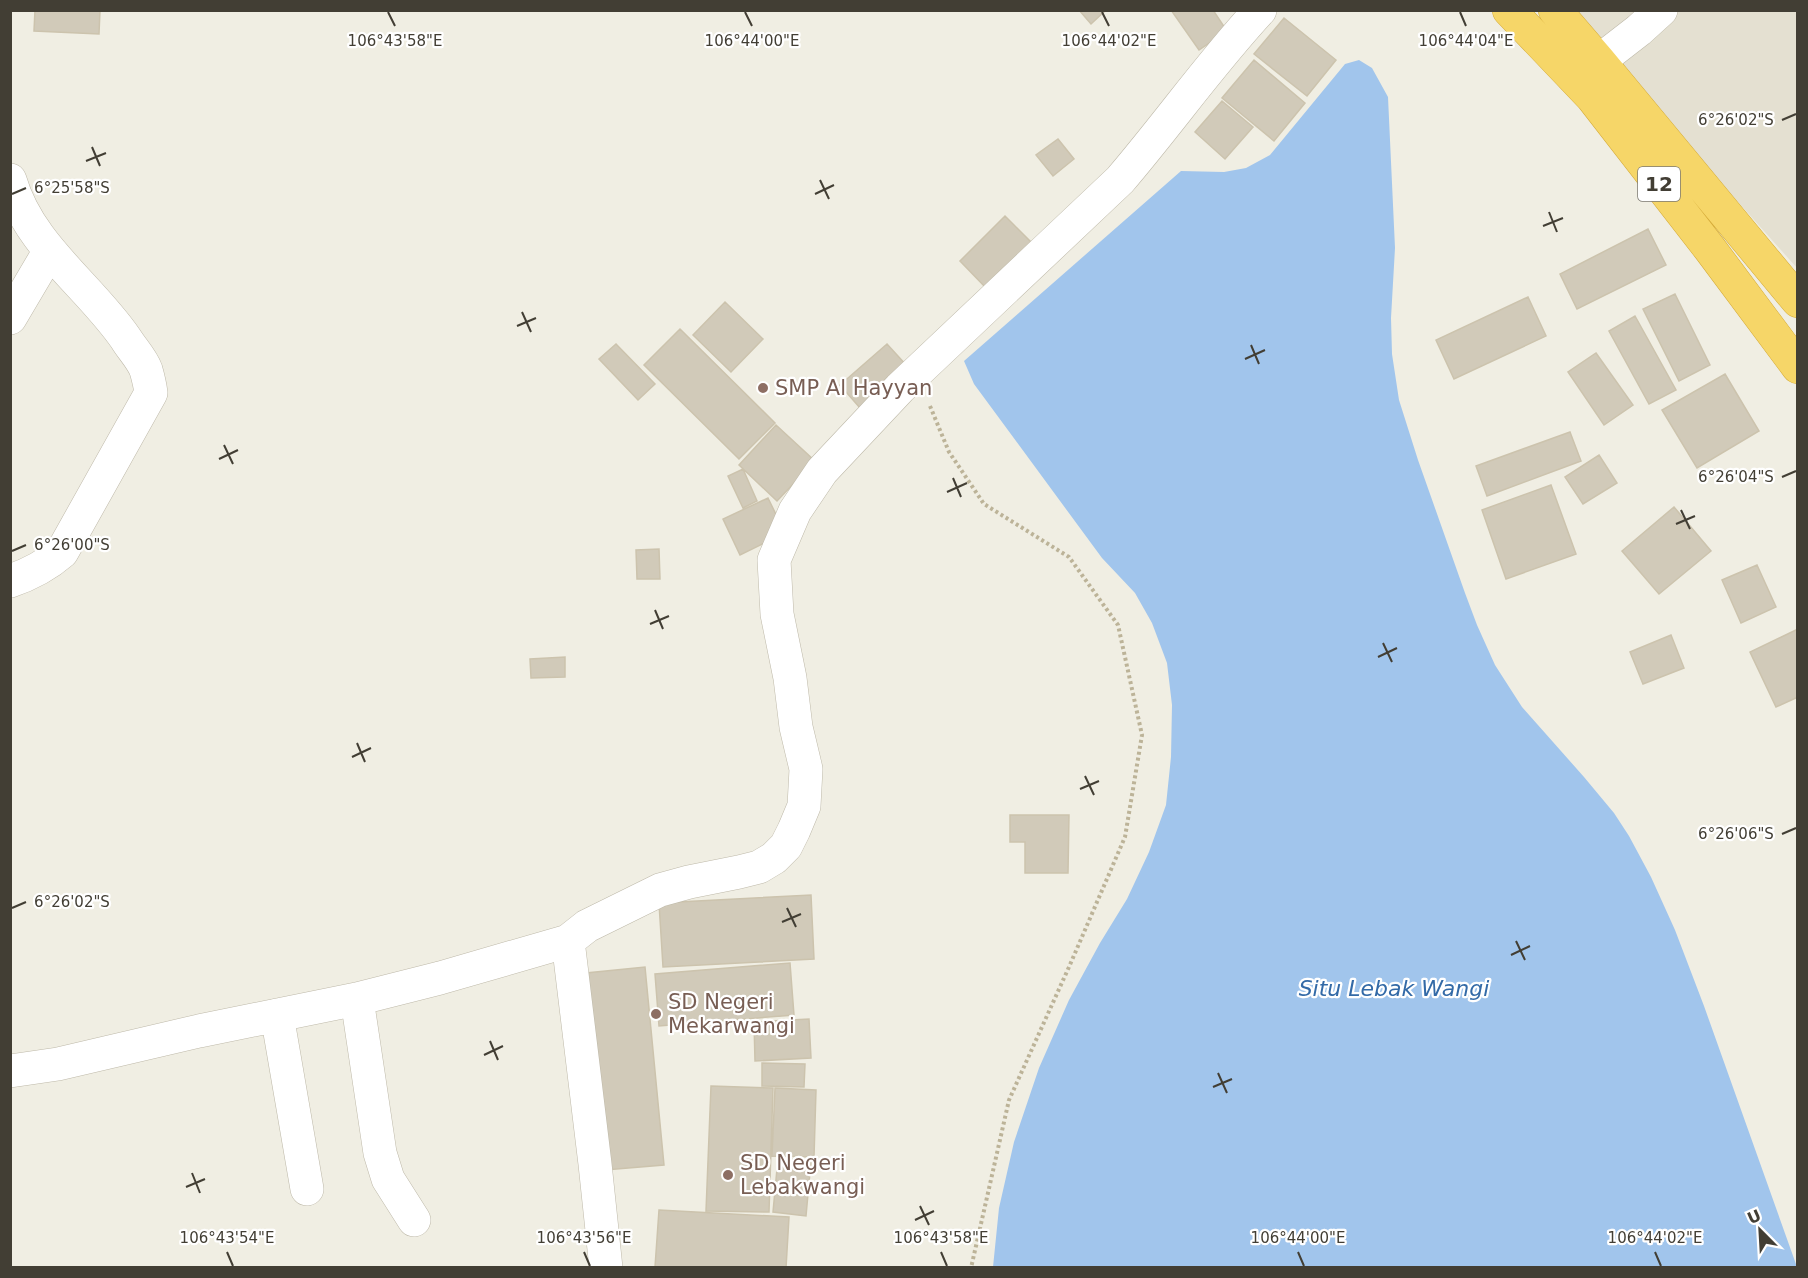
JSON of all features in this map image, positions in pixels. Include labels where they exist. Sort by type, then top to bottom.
[{"type":"highway","name":"12","points":[[1509,10],[1592,97],[1710,249],[1797,367]]},
{"type":"highway","name":"12","points":[[1555,10],[1797,301]]},
{"type":"street","points":[[1599,61],[1640,30],[1661,10]]},
{"type":"street","points":[[10,1071],[58,1064],[199,1030],[357,999],[450,975],[568,941],[587,926],[660,890],[759,867],[774,858],[786,846],[804,806],[806,769],[796,727],[790,678],[777,614],[774,560],[795,511],[822,471],[916,372],[1120,180],[1146,150],[1198,81],[1256,14]]},
{"type":"street","points":[[10,180],[30,224],[49,252],[112,320],[146,368],[151,393],[62,552],[46,566],[10,581]]},
{"type":"street","points":[[10,318],[49,252]]},
{"type":"street","points":[[568,941],[596,1164],[606,1268]]},
{"type":"street","points":[[357,999],[380,1153],[388,1179],[414,1220]]},
{"type":"street","points":[[277,1015],[307,1188]]},
{"type":"path","points":[[916,372],[949,452],[984,504],[1069,557],[1118,625],[1142,735],[1125,837],[1009,1100],[970,1268]]},
{"type":"shaded area","points":[[1567,11],[1797,11],[1797,268],[1647,100]]},
{"type":"water","name":"Situ Lebak Wangi","points":[[1359,60],[1372,68],[1388,97],[1395,248],[1391,318],[1392,354],[1399,400],[1465,593],[1495,665],[1522,707],[1614,813],[1651,877],[1675,930],[1704,1006],[1797,1267],[993,1267],[999,1208],[1014,1142],[1039,1068],[1069,1000],[1127,899],[1149,852],[1166,805],[1171,757],[1172,705],[1167,663],[1152,623],[1135,593],[1102,558],[974,384],[964,361],[1181,171],[1224,172],[1246,168],[1270,155],[1345,64]]},
{"type":"building","points":[[35,10],[100,10],[99,34],[34,31]]},
{"type":"building","points":[[1079,10],[1106,10],[1091,24]]},
{"type":"building","points":[[1171,10],[1213,10],[1227,31],[1199,50]]},
{"type":"building","points":[[1284,18],[1336,60],[1307,96],[1254,54]]},
{"type":"building","points":[[1254,60],[1305,103],[1274,141],[1222,98]]},
{"type":"building","points":[[1222,101],[1253,127],[1225,159],[1195,132]]},
{"type":"building","points":[[1058,139],[1074,159],[1053,176],[1036,155]]},
{"type":"building","points":[[1005,216],[1032,243],[986,288],[960,261]]},
{"type":"building","points":[[1648,229],[1666,265],[1577,309],[1560,274]]},
{"type":"building","points":[[1675,294],[1710,365],[1679,381],[1643,309]]},
{"type":"building","points":[[1528,297],[1546,336],[1454,379],[1436,340]]},
{"type":"building","points":[[725,302],[763,339],[731,372],[693,335]]},
{"type":"building","points":[[1635,316],[1676,390],[1649,404],[1609,331]]},
{"type":"building","points":[[680,329],[775,423],[739,459],[644,365]]},
{"type":"building","points":[[616,344],[655,384],[638,400],[599,359]]},
{"type":"building","points":[[887,344],[907,366],[860,408],[840,385]]},
{"type":"building","points":[[1596,353],[1633,405],[1604,425],[1568,372]]},
{"type":"building","points":[[1725,374],[1759,431],[1697,468],[1662,410]]},
{"type":"building","points":[[776,425],[815,461],[777,501],[739,465]]},
{"type":"building","points":[[1570,432],[1581,461],[1487,496],[1476,466]]},
{"type":"building","points":[[1599,455],[1617,483],[1583,504],[1565,477]]},
{"type":"building","points":[[743,469],[757,501],[743,508],[728,476]]},
{"type":"building","points":[[1551,485],[1576,554],[1506,579],[1482,510]]},
{"type":"building","points":[[768,498],[785,533],[740,555],[723,519]]},
{"type":"building","points":[[1674,507],[1711,551],[1659,594],[1622,551]]},
{"type":"building","points":[[659,549],[660,579],[637,579],[636,550]]},
{"type":"building","points":[[1757,565],[1776,607],[1741,623],[1722,580]]},
{"type":"building","points":[[1798,629],[1798,697],[1776,707],[1750,652]]},
{"type":"building","points":[[1671,635],[1684,668],[1643,684],[1630,652]]},
{"type":"building","points":[[565,657],[565,677],[531,678],[530,659]]},
{"type":"building","points":[[1010,815],[1069,815],[1068,873],[1025,873],[1025,842],[1010,842]]},
{"type":"building","points":[[811,895],[814,959],[663,967],[659,903]]},
{"type":"building","points":[[790,963],[794,1015],[659,1026],[655,974]]},
{"type":"building","points":[[645,967],[664,1165],[605,1170],[586,973]]},
{"type":"building","points":[[809,1019],[811,1058],[755,1061],[754,1022]]},
{"type":"building","points":[[762,1063],[805,1064],[804,1087],[762,1086]]},
{"type":"building","points":[[711,1086],[773,1088],[769,1212],[706,1211]]},
{"type":"building","points":[[775,1088],[816,1090],[814,1157],[772,1156]]},
{"type":"building","points":[[778,1158],[811,1161],[806,1216],[773,1212]]},
{"type":"building","points":[[659,1210],[789,1217],[786,1268],[655,1267]]},
{"type":"place","name":"SMP Al Hayyan","points":[[763,388]]},
{"type":"place","name":"SD Negeri Mekarwangi","points":[[656,1014]]},
{"type":"place","name":"SD Negeri Lebakwangi","points":[[728,1175]]}]
